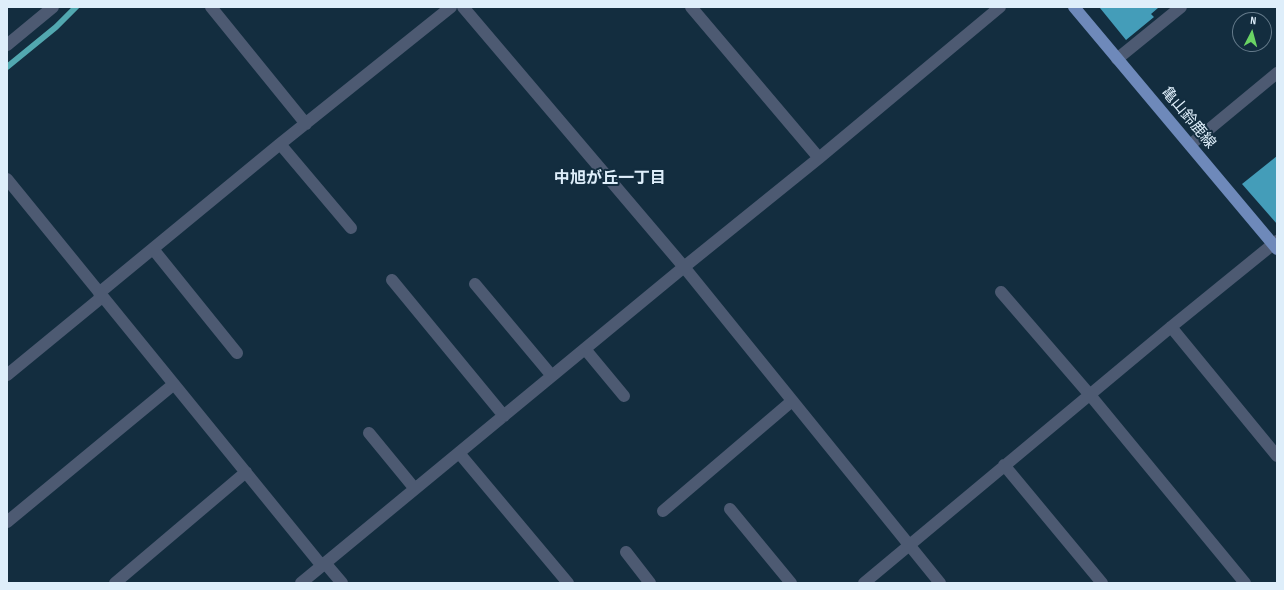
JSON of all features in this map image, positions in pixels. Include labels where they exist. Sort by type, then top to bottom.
[{"type":"main road","name":"亀山鈴鹿線","points":[[1074,7],[1276,245]]},
{"type":"street","points":[[7,45],[53,7]]},
{"type":"street","points":[[211,7],[306,124]]},
{"type":"street","points":[[7,375],[153,249],[280,144],[451,7]]},
{"type":"street","points":[[463,7],[684,267],[940,583]]},
{"type":"street","points":[[691,7],[819,158]]},
{"type":"street","points":[[301,583],[684,267],[819,158],[1000,7]]},
{"type":"street","points":[[1117,58],[1181,7]]},
{"type":"street","points":[[1190,145],[1277,73]]},
{"type":"street","points":[[280,144],[351,228]]},
{"type":"street","points":[[7,179],[246,472],[323,564],[342,583]]},
{"type":"street","points":[[864,583],[1170,327],[1276,245]]},
{"type":"street","points":[[153,249],[237,353]]},
{"type":"street","points":[[392,280],[504,416]]},
{"type":"street","points":[[474,284],[552,376]]},
{"type":"street","points":[[1001,292],[1090,395],[1245,583]]},
{"type":"street","points":[[1170,327],[1277,456]]},
{"type":"street","points":[[585,349],[624,396]]},
{"type":"street","points":[[7,522],[174,384]]},
{"type":"street","points":[[662,511],[792,401]]},
{"type":"street","points":[[369,433],[415,489]]},
{"type":"street","points":[[459,452],[568,583]]},
{"type":"street","points":[[1004,465],[1102,583]]},
{"type":"street","points":[[115,583],[246,472]]},
{"type":"street","points":[[730,509],[791,583]]},
{"type":"street","points":[[626,552],[650,583]]},
{"type":"building","points":[[1100,8],[1158,8],[1151,14],[1154,17],[1126,40]]},
{"type":"building","points":[[1277,156],[1277,224],[1242,184]]},
{"type":"waterway","points":[[7,67],[56,27],[76,7]]},
{"type":"district","name":"中旭が丘一丁目","points":[[610,179]]}]
